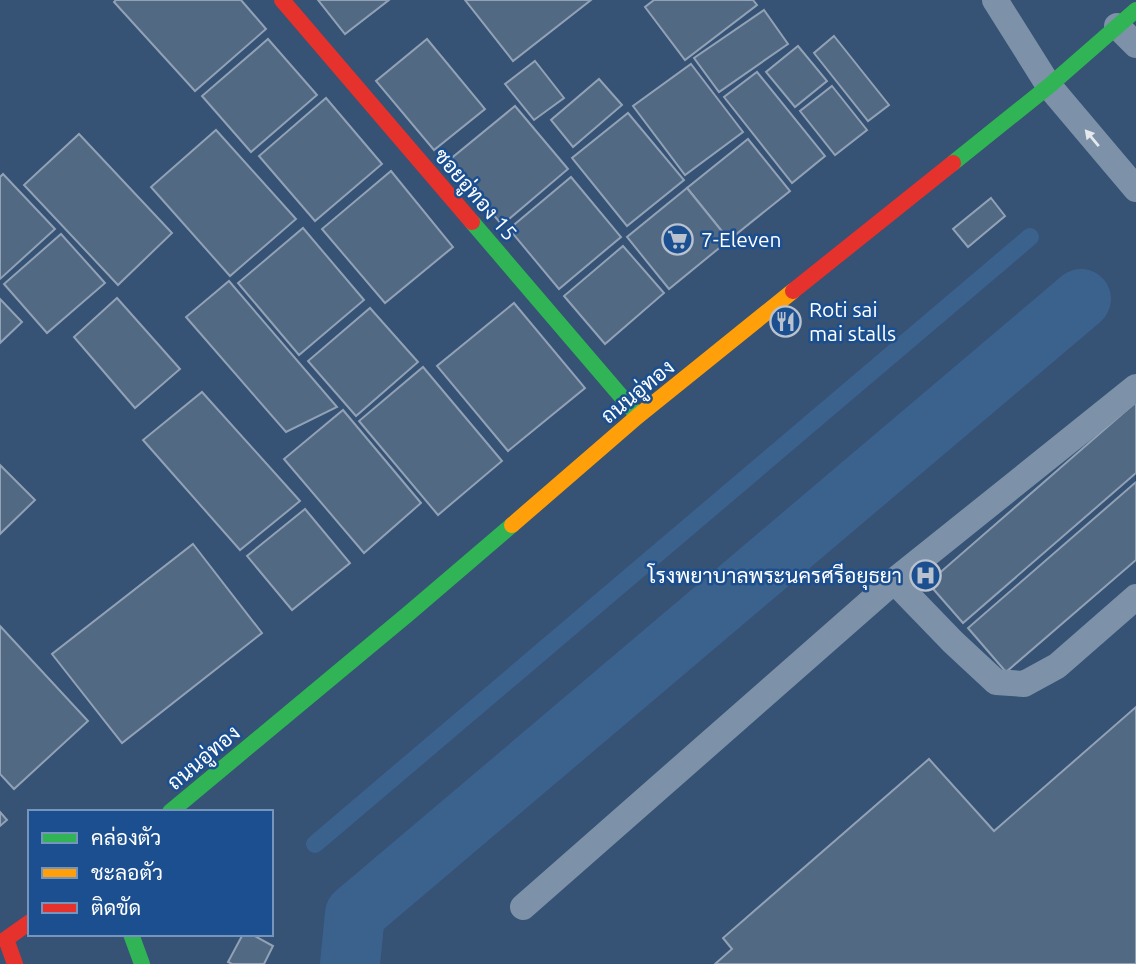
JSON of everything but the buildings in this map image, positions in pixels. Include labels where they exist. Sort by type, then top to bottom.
[{"type":"main road","name":"ซอยอู่ทอง 15","points":[[282,0],[638,416]]},
{"type":"main road","name":"ถนนอู่ทอง","points":[[172,810],[408,614],[638,416],[1049,86],[1127,18]]},
{"type":"main road","points":[[15,964],[3,942],[28,923]]},
{"type":"main road","points":[[132,936],[142,964]]},
{"type":"lane","points":[[995,0],[1049,86],[1136,189]]},
{"type":"lane","points":[[1127,18],[1136,45]]},
{"type":"lane","points":[[523,906],[894,581],[1136,387]]},
{"type":"lane","points":[[894,581],[996,682],[1024,684],[1057,666],[1136,597]]},
{"type":"waterway","points":[[315,844],[1030,237]]},
{"type":"waterway","points":[[350,964],[355,914],[1081,299]]},
{"type":"traffic: fast","points":[[953,163],[1049,86],[1136,10]]},
{"type":"traffic: fast","points":[[472,222],[638,416]]},
{"type":"traffic: fast","points":[[172,810],[512,525]]},
{"type":"traffic: fast","points":[[132,936],[142,964]]},
{"type":"traffic: slow","points":[[512,525],[638,416],[793,291]]},
{"type":"traffic: jam","points":[[282,0],[472,222]]},
{"type":"traffic: jam","points":[[793,291],[953,163]]},
{"type":"traffic: jam","points":[[15,964],[6,939],[28,923]]},
{"type":"place","name":"7-Eleven","points":[[678,239]]},
{"type":"place","name":"Roti sai mai stalls","points":[[786,321]]},
{"type":"place","name":"โรงพยาบาลพระนครศรีอยุธยา","points":[[925,575]]}]
